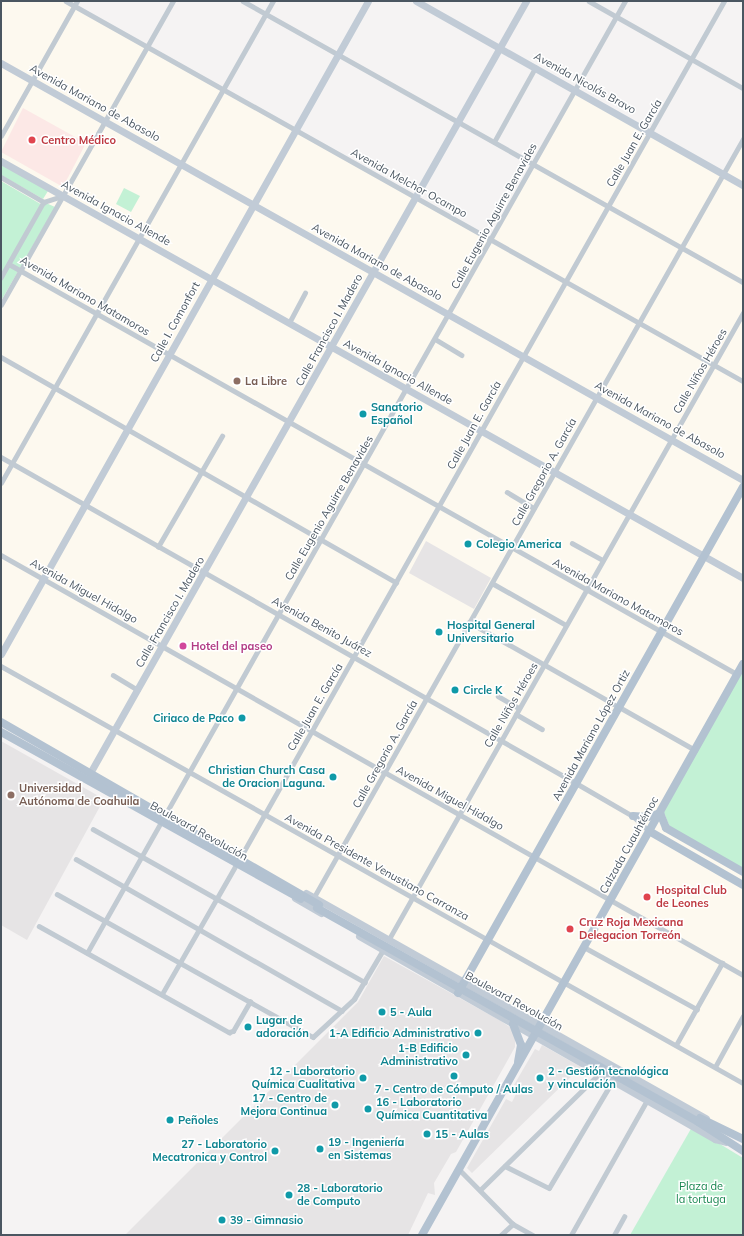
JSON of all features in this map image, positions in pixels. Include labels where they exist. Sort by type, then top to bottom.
[{"type":"main road","name":"Avenida Mariano López Ortiz","points":[[458,993],[743,487]]},
{"type":"main road","name":"Calzada Cuauhtémoc","points":[[518,1062],[524,1057],[536,1036],[610,900],[743,664]]},
{"type":"main road","points":[[1,722],[90,773],[163,819]]},
{"type":"main road","name":"Boulevard Revolución","points":[[1,732],[163,819],[699,1120],[743,1139]]},
{"type":"main road","points":[[633,816],[648,817],[660,813],[666,828],[743,872]]},
{"type":"main road","name":"Avenida Benito Juárez","points":[[649,831],[743,885]]},
{"type":"main road","points":[[422,1235],[459,1169],[476,1146],[518,1062],[521,1045],[514,1024]]},
{"type":"main road","name":"Boulevard Revolución","points":[[699,1120],[729,1143],[743,1151]]},
{"type":"street","name":"Avenida Melchor Ocampo","points":[[66,1],[76,3],[147,46],[743,381]]},
{"type":"street","points":[[1,305],[173,1]]},
{"type":"street","points":[[243,1],[743,282]]},
{"type":"street","points":[[1,483],[273,1]]},
{"type":"street","name":"Calle I. Comonfort","points":[[1,654],[368,1]]},
{"type":"street","name":"Avenida Nicolás Bravo","points":[[416,1],[743,185]]},
{"type":"street","name":"Calle Francisco I. Madero","points":[[90,773],[248,497],[526,1]]},
{"type":"street","points":[[589,1],[743,88]]},
{"type":"street","name":"Calle Eugenio Aguirre Benavides","points":[[87,953],[625,1]]},
{"type":"street","name":"Calle Juan E. García","points":[[162,994],[724,1]]},
{"type":"street","points":[[1,136],[76,3]]},
{"type":"street","name":"Avenida Mariano de Abasolo","points":[[1,63],[743,480]]},
{"type":"street","points":[[494,142],[536,68]]},
{"type":"street","name":"Calle Gregorio A. García","points":[[314,897],[743,139]]},
{"type":"street","name":"Avenida Ignacio Allende","points":[[1,161],[743,578]]},
{"type":"street","points":[[1,177],[44,202]]},
{"type":"street","points":[[1,278],[44,202],[63,196]]},
{"type":"street","name":"Avenida Mariano Matamoros","points":[[9,264],[737,674]]},
{"type":"street","points":[[289,323],[305,293]]},
{"type":"street","name":"Calle Niños Héroes","points":[[389,939],[743,313]]},
{"type":"street","points":[[435,339],[462,355]]},
{"type":"street","points":[[1,357],[396,582]]},
{"type":"street","points":[[158,547],[222,436]]},
{"type":"street","name":"Avenida Benito Juárez","points":[[1,458],[576,783],[633,816],[649,831]]},
{"type":"street","points":[[507,492],[534,508]]},
{"type":"street","points":[[572,543],[603,560]]},
{"type":"street","name":"Avenida Miguel Hidalgo","points":[[1,555],[743,975]]},
{"type":"street","points":[[492,583],[566,625]]},
{"type":"street","points":[[470,622],[695,750]]},
{"type":"street","name":"Avenida Presidente Venustiano Carranza","points":[[1,666],[743,1083]]},
{"type":"street","points":[[113,675],[138,690]]},
{"type":"street","points":[[498,696],[520,708]]},
{"type":"street","points":[[516,714],[542,729]]},
{"type":"street","points":[[93,829],[365,982]]},
{"type":"street","points":[[76,859],[342,1011]]},
{"type":"street","points":[[283,887],[314,897],[542,1024],[734,1134]]},
{"type":"street","name":"Boulevard Revolución","points":[[283,887],[383,950],[715,1138],[729,1143]]},
{"type":"street","points":[[57,894],[313,1037],[342,1011],[365,982],[383,950]]},
{"type":"street","points":[[39,926],[231,1032],[250,1002]]},
{"type":"street","points":[[584,947],[697,1009]]},
{"type":"street","points":[[676,1045],[722,963]]},
{"type":"street","points":[[715,1067],[743,1016]]},
{"type":"street","points":[[576,1060],[577,1051],[583,1048]]},
{"type":"street","points":[[480,1190],[600,1073]]},
{"type":"street","points":[[505,1166],[549,1188],[613,1080]]},
{"type":"street","points":[[571,1235],[647,1100]]},
{"type":"street","points":[[459,1169],[513,1224],[532,1235]]},
{"type":"street","points":[[614,1235],[624,1217]]},
{"type":"street","points":[[501,1235],[513,1224]]},
{"type":"shaded area","points":[[1,1],[64,1],[491,241],[575,92],[724,176],[743,143],[743,1139],[1,724]]},
{"type":"shaded area","name":"Centro Médico","points":[[23,108],[86,143],[63,187],[1,152]]},
{"type":"shaded area","points":[[426,541],[491,578],[474,609],[409,573]]},
{"type":"shaded area","points":[[1,741],[104,799],[27,940],[1,925]]},
{"type":"shaded area","points":[[384,956],[501,1021],[511,1028],[515,1039],[515,1047],[456,1152],[451,1154],[434,1183],[435,1195],[428,1193],[408,1235],[125,1235],[358,1002]]},
{"type":"shaded area","points":[[542,1045],[581,1067],[472,1173],[467,1168],[506,1099],[512,1102],[519,1088],[514,1085],[535,1049],[539,1051]]},
{"type":"green space","points":[[1,164],[48,191],[43,199],[1,175]]},
{"type":"green space","points":[[1,181],[44,206],[46,203],[55,207],[1,301]]},
{"type":"green space","points":[[124,188],[140,196],[131,212],[116,204]]},
{"type":"green space","points":[[743,668],[743,870],[675,831],[669,825],[663,810]]},
{"type":"green space","name":"Plaza de la tortuga","points":[[692,1127],[743,1158],[743,1235],[630,1235]]},
{"type":"place","name":"Centro Médico","points":[[32,140]]},
{"type":"place","name":"La Libre","points":[[237,381]]},
{"type":"place","name":"Sanatorio Español","points":[[363,414]]},
{"type":"place","name":"Colegio America","points":[[468,544]]},
{"type":"place","name":"Hospital General Universitario","points":[[439,632]]},
{"type":"place","name":"Hotel del paseo","points":[[183,646]]},
{"type":"place","name":"Circle K","points":[[455,690]]},
{"type":"place","name":"Ciriaco de Paco","points":[[242,718]]},
{"type":"place","name":"Christian Church Casa de Oracion Laguna.","points":[[333,777]]},
{"type":"place","name":"Universidad Autónoma de Coahuila","points":[[11,795]]},
{"type":"place","name":"Hospital Club de Leones","points":[[647,897]]},
{"type":"place","name":"Cruz Roja Mexicana Delegacion Torreón","points":[[570,929]]},
{"type":"place","name":"5 - Aula","points":[[382,1012]]},
{"type":"place","name":"Lugar de adoración","points":[[248,1027]]},
{"type":"place","name":"1-A Edificio Administrativo","points":[[478,1033]]},
{"type":"place","name":"1-B Edificio Administrativo","points":[[466,1055]]},
{"type":"place","name":"7 - Centro de Cómputo / Aulas","points":[[454,1076]]},
{"type":"place","name":"12 - Laboratorio Química Cualitativa","points":[[363,1078]]},
{"type":"place","name":"2 - Gestión tecnológica y vinculación","points":[[540,1078]]},
{"type":"place","name":"17 - Centro de Mejora Continua","points":[[335,1105]]},
{"type":"place","name":"16 - Laboratorio Química Cuantitativa","points":[[368,1109]]},
{"type":"place","name":"Peñoles","points":[[170,1120]]},
{"type":"place","name":"15 - Aulas","points":[[427,1134]]},
{"type":"place","name":"19 - Ingeniería en Sistemas","points":[[320,1149]]},
{"type":"place","name":"27 - Laboratorio Mecatronica y Control","points":[[275,1151]]},
{"type":"place","name":"28 - Laboratorio de Computo","points":[[289,1195]]},
{"type":"place","name":"39 - Gimnasio","points":[[222,1220]]}]
